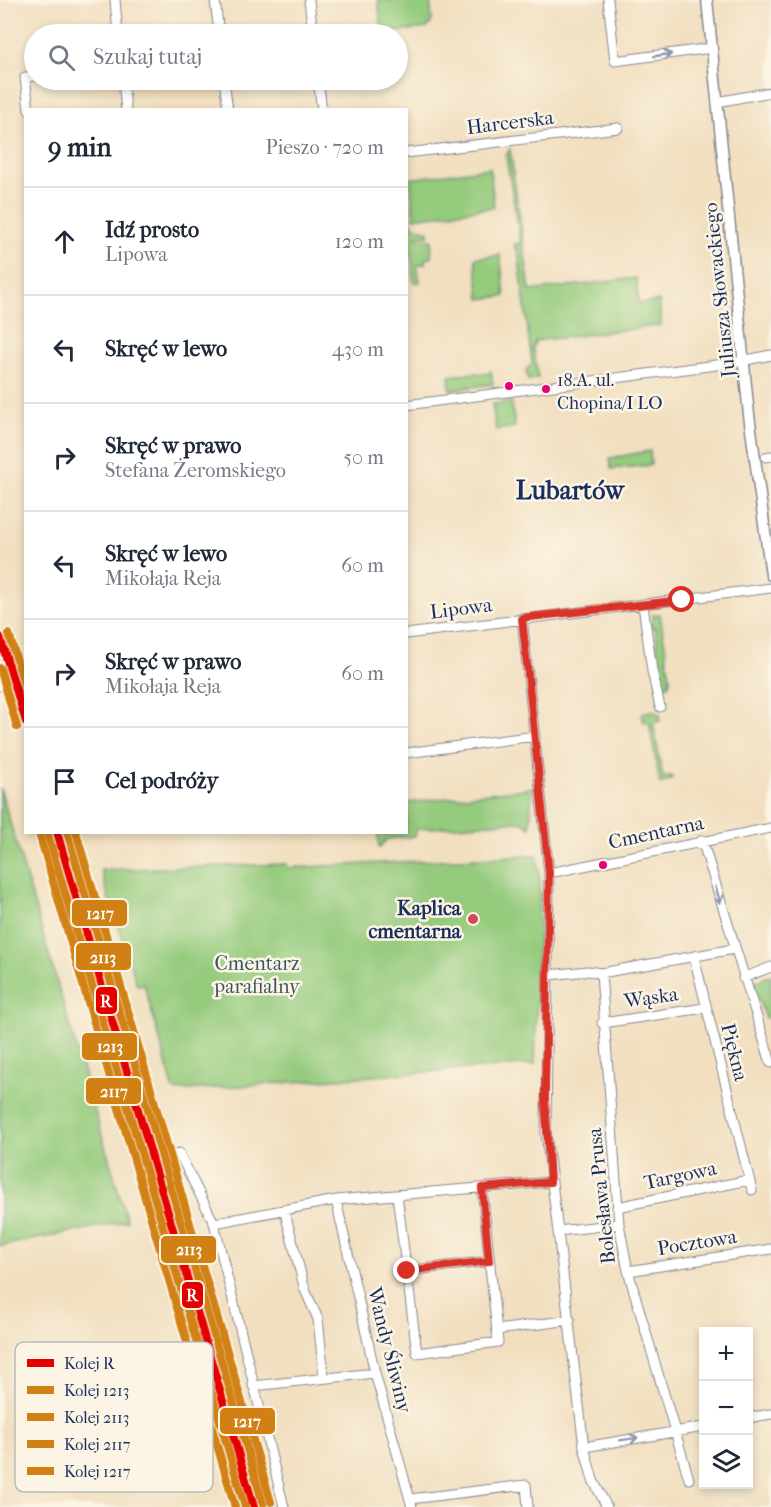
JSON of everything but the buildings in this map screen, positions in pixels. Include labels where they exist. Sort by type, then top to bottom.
[{"type":"main road","name":"Juliusza Słowackiego","points":[[707,0],[744,361],[768,534],[771,575]]},
{"type":"street","points":[[115,0],[117,24]]},
{"type":"street","points":[[215,0],[218,24]]},
{"type":"street","points":[[309,0],[312,24]]},
{"type":"street","points":[[608,0],[615,61],[712,48]]},
{"type":"street","points":[[26,90],[28,108]]},
{"type":"street","points":[[124,90],[126,108]]},
{"type":"street","points":[[225,90],[228,108]]},
{"type":"street","points":[[319,90],[322,108]]},
{"type":"street","points":[[717,102],[771,92]]},
{"type":"street","name":"Harcerska","points":[[408,153],[618,128]]},
{"type":"street","points":[[408,405],[744,361],[771,355]]},
{"type":"street","name":"Lipowa","points":[[408,634],[771,588]]},
{"type":"street","points":[[643,605],[652,671],[660,707]]},
{"type":"street","points":[[522,618],[549,873],[545,1121],[550,1182],[570,1320],[584,1447],[593,1480],[607,1507]]},
{"type":"street","points":[[0,686],[24,682]]},
{"type":"street","points":[[408,753],[535,736]]},
{"type":"street","name":"Cmentarna","points":[[549,873],[702,840],[771,828]]},
{"type":"street","points":[[702,840],[743,978],[771,1061]]},
{"type":"street","points":[[549,975],[588,971],[601,974],[734,949]]},
{"type":"street","name":"Piękna","points":[[694,957],[752,1190]]},
{"type":"street","points":[[743,978],[771,967]]},
{"type":"street","name":"Bolesława Prusa","points":[[601,974],[602,1023],[619,1224],[628,1271],[689,1479]]},
{"type":"street","name":"Wąska","points":[[602,1023],[705,1008]]},
{"type":"street","points":[[179,1153],[214,1223],[284,1507]]},
{"type":"street","name":"Targowa","points":[[617,1207],[749,1180]]},
{"type":"street","points":[[214,1223],[336,1200],[550,1182]]},
{"type":"street","points":[[397,1195],[417,1353],[495,1344],[498,1340],[482,1188]]},
{"type":"street","name":"Wandy Śliwiny","points":[[336,1200],[375,1373],[411,1503]]},
{"type":"street","points":[[284,1209],[304,1290],[318,1319],[324,1377]]},
{"type":"street","points":[[558,1231],[619,1224]]},
{"type":"street","name":"Pocztowa","points":[[628,1271],[771,1249]]},
{"type":"street","points":[[407,1271],[489,1261]]},
{"type":"street","points":[[497,1330],[570,1320]]},
{"type":"street","points":[[253,1386],[375,1373]]},
{"type":"street","points":[[753,1417],[771,1414]]},
{"type":"street","points":[[584,1447],[699,1428]]},
{"type":"street","points":[[411,1503],[526,1485],[528,1507]]},
{"type":"green space","points":[[378,0],[430,0],[432,21],[427,28],[408,30],[408,24],[381,24]]},
{"type":"green space","points":[[510,149],[530,291],[636,278],[639,304],[659,301],[661,325],[535,341],[533,348],[538,378],[528,380],[526,370],[532,364],[518,250],[515,249],[515,244],[521,243],[506,156]]},
{"type":"green space","points":[[490,168],[494,207],[414,218],[410,179]]},
{"type":"green space","points":[[408,220],[416,227],[429,231],[429,235],[416,237],[416,239],[432,240],[431,258],[425,259],[425,264],[417,265],[420,282],[414,283]]},
{"type":"green space","points":[[500,255],[505,296],[480,299],[475,258]]},
{"type":"green space","points":[[491,371],[493,384],[450,390],[449,376],[487,374]]},
{"type":"green space","points":[[511,401],[515,427],[496,430],[492,404]]},
{"type":"green space","points":[[650,451],[651,465],[611,469],[610,458]]},
{"type":"green space","points":[[660,614],[670,679],[669,684],[658,690],[656,685],[662,684],[655,627],[650,628],[653,615]]},
{"type":"green space","points":[[654,711],[660,715],[660,721],[653,723],[663,777],[671,776],[672,779],[660,784],[649,722],[644,722],[641,716],[645,712]]},
{"type":"green space","points":[[0,788],[127,1221],[0,1246]]},
{"type":"green space","points":[[532,788],[530,827],[521,821],[417,829],[415,836],[387,839],[379,848],[378,834],[408,834],[408,803]]},
{"type":"green space","name":"Cmentarz parafialny","points":[[537,855],[540,884],[535,1064],[174,1091],[144,984],[137,985],[118,925],[116,925],[101,870],[287,864],[288,868]]},
{"type":"green space","points":[[771,975],[771,1016],[765,1018],[753,983]]},
{"type":"rail line","name":"2113","points":[[9,634],[24,684]]},
{"type":"rail line","name":"R","points":[[0,637],[24,715]]},
{"type":"rail line","name":"1213","points":[[0,668],[17,727]]},
{"type":"rail line","name":"R","points":[[58,834],[206,1342]]},
{"type":"rail line","name":"2113","points":[[68,834],[263,1504]]},
{"type":"rail line","name":"1217","points":[[77,834],[271,1502]]},
{"type":"rail line","name":"1213","points":[[48,835],[197,1342]]},
{"type":"rail line","name":"2117","points":[[40,837],[187,1342]]},
{"type":"rail line","name":"R","points":[[213,1367],[254,1507]]},
{"type":"rail line","name":"1213","points":[[213,1398],[245,1507]]},
{"type":"rail line","name":"2117","points":[[213,1431],[235,1507]]},
{"type":"place","name":"18.A. ul. Chopina/I LO","points":[[546,389]]},
{"type":"place","name":"Kaplica cmentarna","points":[[473,919]]},
{"type":"district","name":"Lubartów","points":[[570,490]]},
{"type":"route","points":[[407,1271],[489,1261],[482,1188],[550,1182],[545,1097],[549,975],[549,873],[522,618],[682,600]]}]
